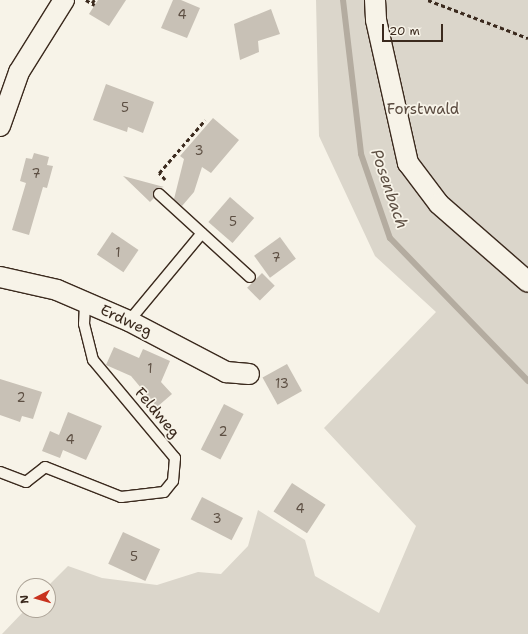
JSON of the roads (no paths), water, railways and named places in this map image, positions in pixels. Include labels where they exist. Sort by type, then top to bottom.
[{"type":"street","points":[[0,126],[10,74],[64,0]]},
{"type":"street","points":[[375,0],[376,20],[408,162],[439,204],[528,282]]},
{"type":"street","name":"Erdweg","points":[[0,277],[57,290],[129,321],[226,372],[249,374]]},
{"type":"lane","points":[[159,194],[250,276]]},
{"type":"lane","points":[[129,321],[202,233]]},
{"type":"lane","name":"Feldweg","points":[[0,472],[26,482],[45,467],[121,497],[164,492],[173,481],[175,458],[93,360],[84,324],[84,302]]},
{"type":"waterway","name":"Posenbach","points":[[343,0],[361,154],[390,238],[528,381]]},
{"type":"park label","name":"Forstwald","points":[[423,110]]}]
